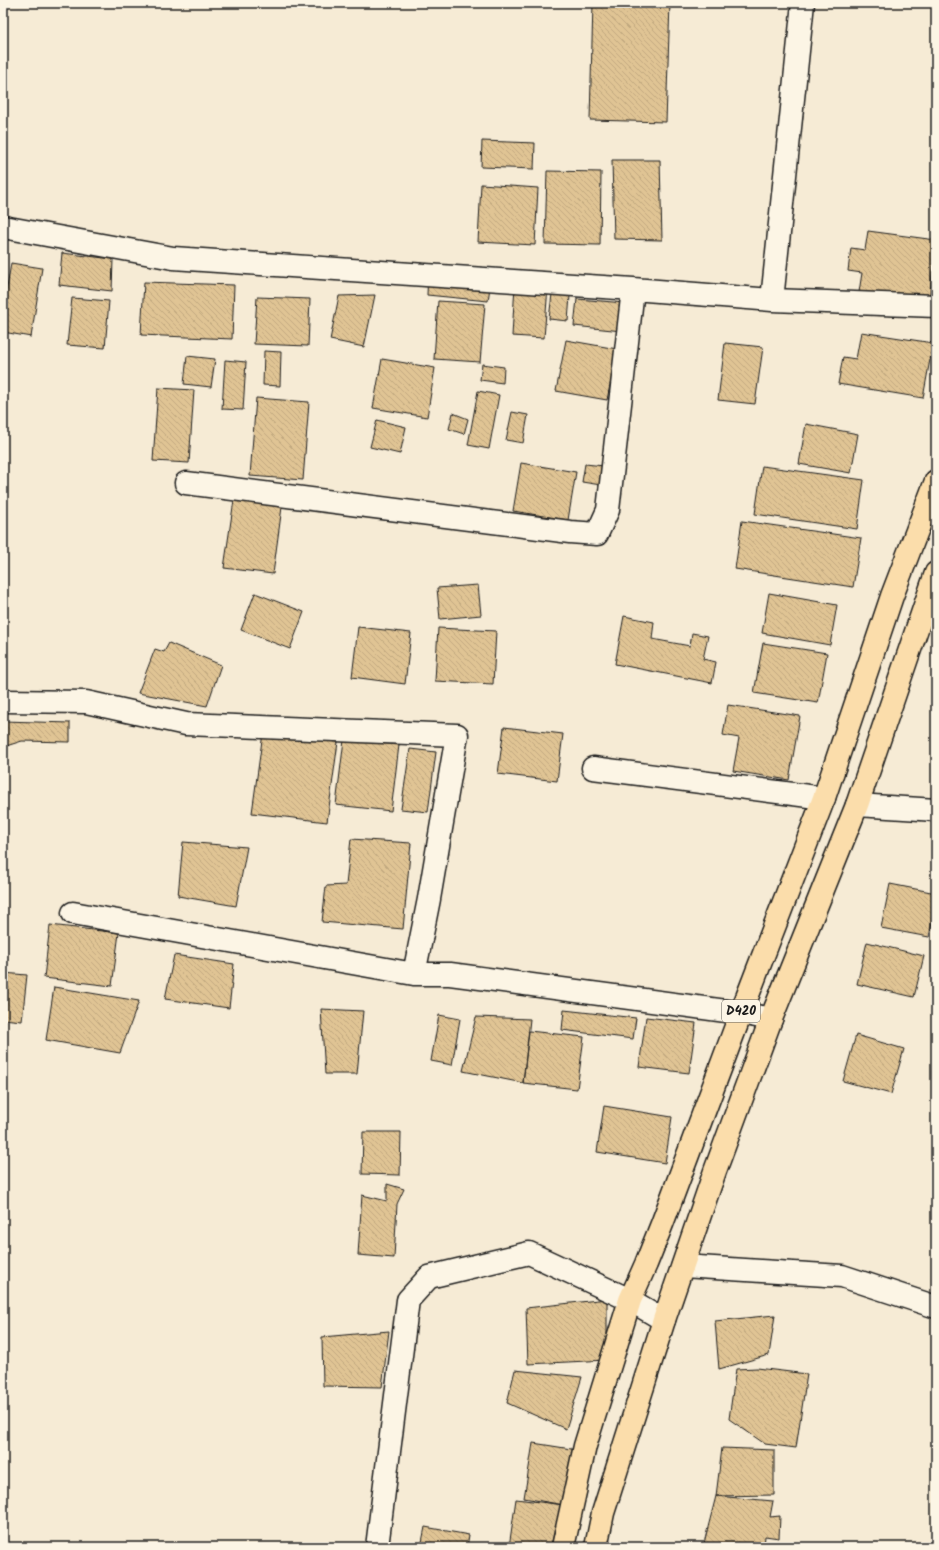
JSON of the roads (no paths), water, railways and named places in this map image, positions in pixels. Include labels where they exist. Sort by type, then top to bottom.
[{"type":"highway","name":"D420","points":[[563,1547],[586,1446],[630,1300],[662,1224],[824,798],[892,596],[936,481]]},
{"type":"highway","name":"D420","points":[[596,1547],[603,1513],[664,1320],[715,1171],[771,1019],[857,805],[936,573]]},
{"type":"street","points":[[772,300],[803,3]]},
{"type":"street","points":[[3,227],[173,258],[633,289],[772,300],[936,306]]},
{"type":"street","points":[[186,483],[570,532],[597,534],[608,510],[633,289]]},
{"type":"street","points":[[3,701],[86,702],[186,724],[457,735],[414,974]]},
{"type":"street","points":[[593,768],[824,798]]},
{"type":"street","points":[[857,805],[936,810]]},
{"type":"street","points":[[73,913],[414,974],[450,974],[741,1013],[771,1019]]},
{"type":"street","points":[[377,1547],[408,1300],[429,1277],[529,1253],[630,1300],[664,1320]]},
{"type":"street","points":[[683,1266],[842,1276],[936,1307]]}]
